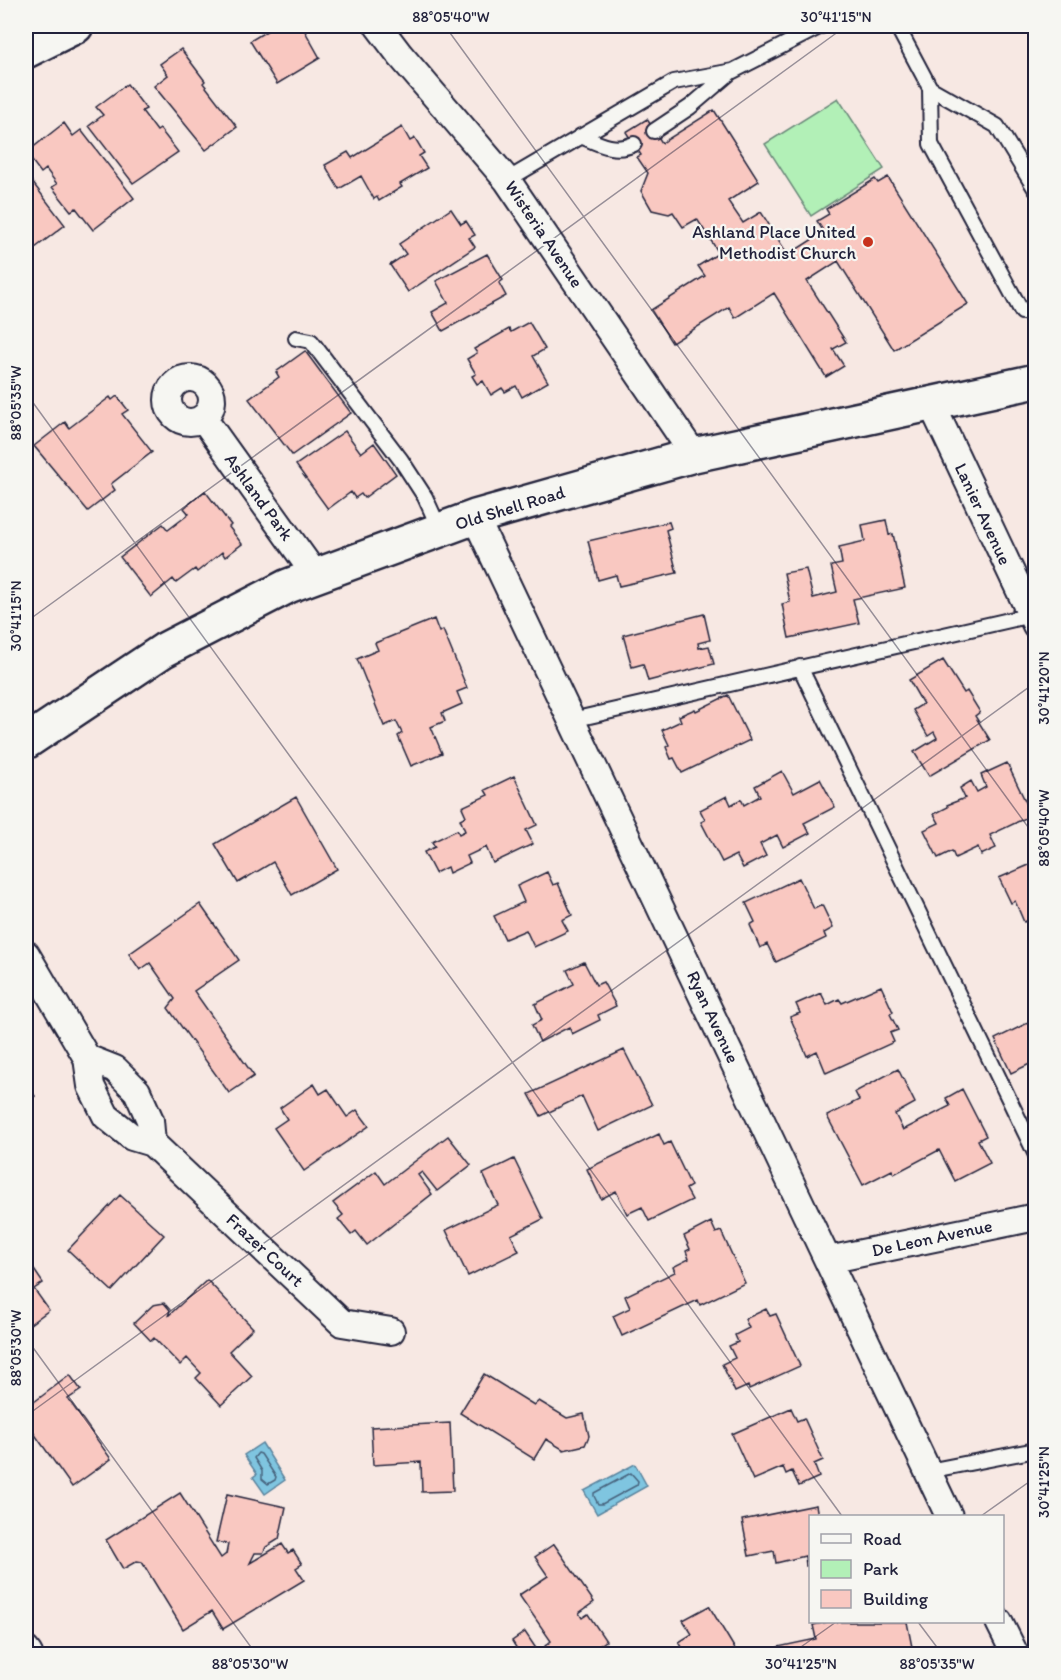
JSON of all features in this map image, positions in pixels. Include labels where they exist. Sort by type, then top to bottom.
[{"type":"street","points":[[26,51],[76,26]]},
{"type":"street","name":"Wisteria Avenue","points":[[378,26],[507,180],[694,455]]},
{"type":"street","name":"Old Shell Road","points":[[26,742],[164,650],[288,586],[475,517],[694,455],[1035,381]]},
{"type":"street","name":"Lanier Avenue","points":[[932,404],[1034,618]]},
{"type":"street","name":"Ashland Park","points":[[203,418],[316,576]]},
{"type":"street","name":"Ryan Avenue","points":[[475,517],[949,1515]]},
{"type":"street","name":"Frazer Court","points":[[26,954],[87,1059],[91,1086],[106,1116],[132,1137],[152,1143],[342,1323],[391,1331]]},
{"type":"street","points":[[87,1059],[115,1069],[137,1091],[150,1120],[152,1143]]},
{"type":"street","name":"De Leon Avenue","points":[[828,1260],[1035,1217]]},
{"type":"street","points":[[1000,1623],[1015,1654]]},
{"type":"street","points":[[26,1650],[28,1654]]},
{"type":"lane","points":[[654,131],[690,108],[732,71],[822,26]]},
{"type":"lane","points":[[897,26],[930,88],[931,144],[1022,312],[1035,310]]},
{"type":"lane","points":[[507,180],[674,82],[732,71]]},
{"type":"lane","points":[[930,88],[997,126],[1035,190]]},
{"type":"lane","points":[[581,136],[604,146],[620,149],[634,144]]},
{"type":"lane","points":[[296,338],[311,341],[343,382],[425,497],[440,530]]},
{"type":"lane","points":[[572,720],[800,667],[1034,618]]},
{"type":"lane","points":[[800,667],[1035,1155]]},
{"type":"lane","points":[[928,1471],[1035,1450]]},
{"type":"green space","points":[[838,98],[884,169],[811,216],[765,144]]},
{"type":"water","points":[[262,1443],[285,1480],[265,1494],[253,1477],[257,1474],[244,1455]]},
{"type":"water","points":[[635,1464],[647,1486],[597,1514],[584,1491]]},
{"type":"building","points":[[275,26],[302,26],[320,58],[277,84],[250,41]]},
{"type":"building","points":[[181,49],[205,81],[203,83],[237,127],[206,150],[154,86],[168,75],[160,64]]},
{"type":"building","points":[[127,84],[146,109],[142,111],[157,131],[160,129],[178,152],[133,183],[89,126],[103,115],[96,107]]},
{"type":"building","name":"Ashland Place United Methodist Church","points":[[714,110],[759,181],[728,201],[743,223],[761,212],[788,255],[824,232],[817,221],[829,214],[826,209],[875,179],[878,183],[888,177],[968,304],[894,350],[838,261],[807,281],[846,342],[833,349],[844,366],[826,377],[774,293],[735,318],[729,307],[672,343],[651,310],[705,276],[698,266],[719,253],[697,219],[683,227],[673,212],[669,214],[652,210],[641,191],[648,173],[637,157],[641,155],[626,132],[647,119],[662,143]]},
{"type":"building","points":[[64,123],[73,136],[81,130],[134,198],[93,230],[76,208],[71,211],[52,187],[57,184],[46,169],[41,173],[26,153]]},
{"type":"building","points":[[402,127],[410,141],[415,138],[424,153],[419,156],[427,168],[400,184],[402,187],[379,201],[377,197],[374,199],[361,176],[339,189],[325,165],[348,152],[352,158]]},
{"type":"building","points":[[26,174],[65,225],[31,251],[26,245]]},
{"type":"building","points":[[451,209],[461,224],[466,221],[475,235],[469,238],[475,247],[408,292],[390,265],[406,254],[399,244]]},
{"type":"building","points":[[487,254],[503,280],[499,283],[506,296],[443,331],[432,312],[448,303],[436,281]]},
{"type":"building","points":[[529,322],[545,349],[533,356],[548,382],[522,397],[516,386],[505,392],[502,388],[491,395],[483,381],[477,384],[472,376],[476,374],[467,359],[477,353],[474,349],[509,329],[511,332]]},
{"type":"building","points":[[305,351],[351,413],[292,455],[249,399],[279,377],[276,372]]},
{"type":"building","points":[[117,396],[128,410],[122,414],[152,452],[111,484],[115,490],[88,511],[34,446],[65,422],[69,428],[110,397],[112,400]]},
{"type":"building","points":[[345,431],[361,453],[374,443],[396,474],[364,498],[361,494],[355,498],[351,492],[328,509],[296,465]]},
{"type":"building","points":[[205,491],[231,525],[229,527],[242,544],[225,557],[222,552],[197,572],[195,569],[176,583],[173,579],[151,597],[120,557],[163,524],[168,530],[189,514],[184,508]]},
{"type":"building","points":[[886,520],[889,535],[893,534],[905,588],[853,599],[859,623],[789,638],[782,604],[790,602],[784,573],[806,569],[813,598],[837,592],[831,566],[842,564],[839,547],[865,541],[862,525]]},
{"type":"building","points":[[669,522],[671,528],[666,530],[677,573],[619,586],[616,575],[598,580],[588,541]]},
{"type":"building","points":[[704,614],[710,640],[698,643],[699,648],[709,646],[714,664],[648,681],[643,664],[632,667],[623,635]]},
{"type":"building","points":[[434,619],[439,632],[443,630],[467,688],[457,692],[462,704],[442,713],[445,721],[431,727],[442,753],[411,766],[398,736],[402,733],[396,721],[384,726],[357,659],[378,650],[375,643]]},
{"type":"building","points":[[943,660],[964,693],[967,691],[980,712],[975,716],[990,740],[929,776],[914,752],[937,738],[934,732],[928,736],[913,710],[923,704],[909,680]]},
{"type":"building","points":[[728,695],[750,740],[682,773],[674,758],[671,759],[666,747],[669,745],[662,730],[681,721],[679,716],[695,709],[696,711]]},
{"type":"building","points":[[1007,763],[1032,815],[990,835],[996,848],[981,855],[978,847],[955,858],[952,851],[938,858],[924,830],[939,823],[934,814],[948,807],[947,805],[965,798],[960,788],[971,781],[977,792],[986,787],[981,775]]},
{"type":"building","points":[[782,771],[794,793],[820,779],[835,807],[804,823],[810,833],[783,847],[777,835],[760,844],[766,856],[743,868],[736,855],[722,862],[701,822],[705,820],[700,810],[727,796],[731,805],[741,799],[744,805],[760,796],[755,786]]},
{"type":"building","points":[[514,776],[537,825],[526,830],[533,844],[493,863],[486,847],[467,856],[470,863],[449,873],[447,867],[435,873],[424,852],[435,847],[432,842],[457,830],[459,834],[465,831],[460,819],[466,816],[462,807],[488,795],[485,790]]},
{"type":"building","points":[[296,797],[337,869],[292,895],[273,862],[238,883],[215,844]]},
{"type":"building","points":[[1036,862],[1036,934],[1029,920],[1024,922],[1015,901],[1011,903],[999,878]]},
{"type":"building","points":[[547,872],[553,885],[558,883],[572,915],[562,920],[568,931],[534,947],[526,930],[505,939],[494,916],[524,902],[517,886]]},
{"type":"building","points":[[799,878],[814,909],[822,905],[833,928],[824,933],[826,938],[776,962],[767,944],[760,948],[750,925],[755,922],[746,903]]},
{"type":"building","points":[[200,904],[239,960],[194,991],[254,1076],[229,1093],[168,1008],[175,999],[150,963],[140,970],[129,954]]},
{"type":"building","points":[[584,962],[596,985],[603,982],[616,1006],[598,1015],[600,1020],[572,1034],[569,1027],[540,1042],[532,1025],[542,1020],[535,1004],[574,984],[567,970]]},
{"type":"building","points":[[881,986],[893,1012],[890,1014],[898,1030],[890,1033],[894,1042],[826,1073],[817,1051],[807,1056],[790,1017],[800,1013],[796,1004],[821,993],[827,1005],[839,999],[842,1003]]},
{"type":"building","points":[[1036,1019],[1036,1061],[1011,1073],[995,1039]]},
{"type":"building","points":[[624,1050],[652,1105],[598,1131],[582,1096],[541,1116],[529,1094]]},
{"type":"building","points":[[898,1069],[915,1103],[895,1114],[903,1130],[950,1106],[946,1098],[962,1089],[986,1136],[978,1140],[990,1163],[955,1181],[939,1150],[894,1174],[892,1170],[863,1185],[827,1116],[859,1100],[855,1092]]},
{"type":"building","points":[[26,1083],[35,1096],[26,1103]]},
{"type":"building","points":[[314,1084],[320,1094],[328,1089],[347,1117],[357,1110],[369,1126],[304,1171],[274,1128],[287,1119],[280,1108]]},
{"type":"building","points":[[659,1134],[664,1145],[670,1142],[691,1186],[686,1189],[692,1200],[649,1221],[642,1207],[627,1214],[616,1191],[601,1199],[587,1169]]},
{"type":"building","points":[[448,1136],[471,1165],[437,1191],[422,1172],[418,1175],[432,1194],[367,1245],[356,1231],[351,1235],[338,1219],[343,1215],[333,1203],[376,1171],[385,1184]]},
{"type":"building","points":[[514,1159],[543,1219],[511,1235],[519,1251],[468,1276],[446,1230],[498,1205],[483,1174]]},
{"type":"building","points":[[120,1195],[164,1235],[112,1291],[68,1250]]},
{"type":"building","points":[[711,1222],[716,1233],[721,1231],[745,1283],[700,1305],[698,1300],[622,1336],[613,1316],[630,1308],[625,1296],[675,1272],[673,1267],[689,1259],[686,1251],[690,1249],[684,1236]]},
{"type":"building","points":[[26,1258],[43,1283],[34,1289],[49,1310],[26,1327]]},
{"type":"building","points":[[207,1280],[253,1328],[229,1351],[252,1376],[221,1405],[196,1378],[201,1373],[187,1358],[180,1365],[154,1338],[151,1341],[134,1323],[153,1305],[164,1303],[170,1310],[168,1316]]},
{"type":"building","points":[[766,1309],[770,1316],[776,1314],[800,1366],[749,1389],[748,1386],[735,1392],[722,1364],[735,1358],[729,1346],[738,1342],[735,1335],[749,1328],[745,1319]]},
{"type":"building","points":[[484,1374],[534,1405],[539,1401],[567,1418],[584,1414],[589,1436],[585,1445],[564,1450],[546,1439],[534,1459],[460,1413]]},
{"type":"building","points":[[70,1375],[81,1390],[68,1399],[111,1459],[72,1487],[26,1422],[26,1408]]},
{"type":"building","points":[[791,1408],[797,1421],[804,1418],[823,1460],[814,1464],[819,1477],[799,1486],[792,1471],[786,1474],[783,1467],[753,1480],[732,1434]]},
{"type":"building","points":[[450,1423],[453,1491],[422,1492],[421,1462],[373,1465],[371,1427]]},
{"type":"building","points":[[180,1493],[221,1558],[226,1554],[228,1544],[216,1542],[227,1494],[286,1507],[279,1539],[266,1547],[263,1553],[255,1553],[250,1563],[282,1544],[288,1553],[293,1550],[302,1564],[296,1568],[304,1580],[223,1629],[212,1611],[183,1629],[142,1562],[137,1561],[123,1569],[106,1540]]},
{"type":"building","points":[[816,1505],[818,1515],[809,1515],[809,1565],[806,1566],[805,1556],[776,1563],[774,1551],[749,1556],[742,1520]]},
{"type":"building","points":[[554,1544],[594,1602],[579,1613],[582,1618],[588,1614],[606,1641],[587,1654],[520,1654],[512,1641],[525,1632],[539,1653],[547,1648],[545,1646],[551,1641],[519,1595],[548,1576],[535,1557]]},
{"type":"building","points":[[709,1606],[738,1654],[686,1654],[679,1642],[692,1634],[683,1620]]},
{"type":"building","points":[[907,1623],[913,1652],[902,1654],[780,1654],[778,1647],[816,1639],[813,1625]]},
{"type":"place","name":"Ashland Place United Methodist Church","points":[[868,242]]}]
